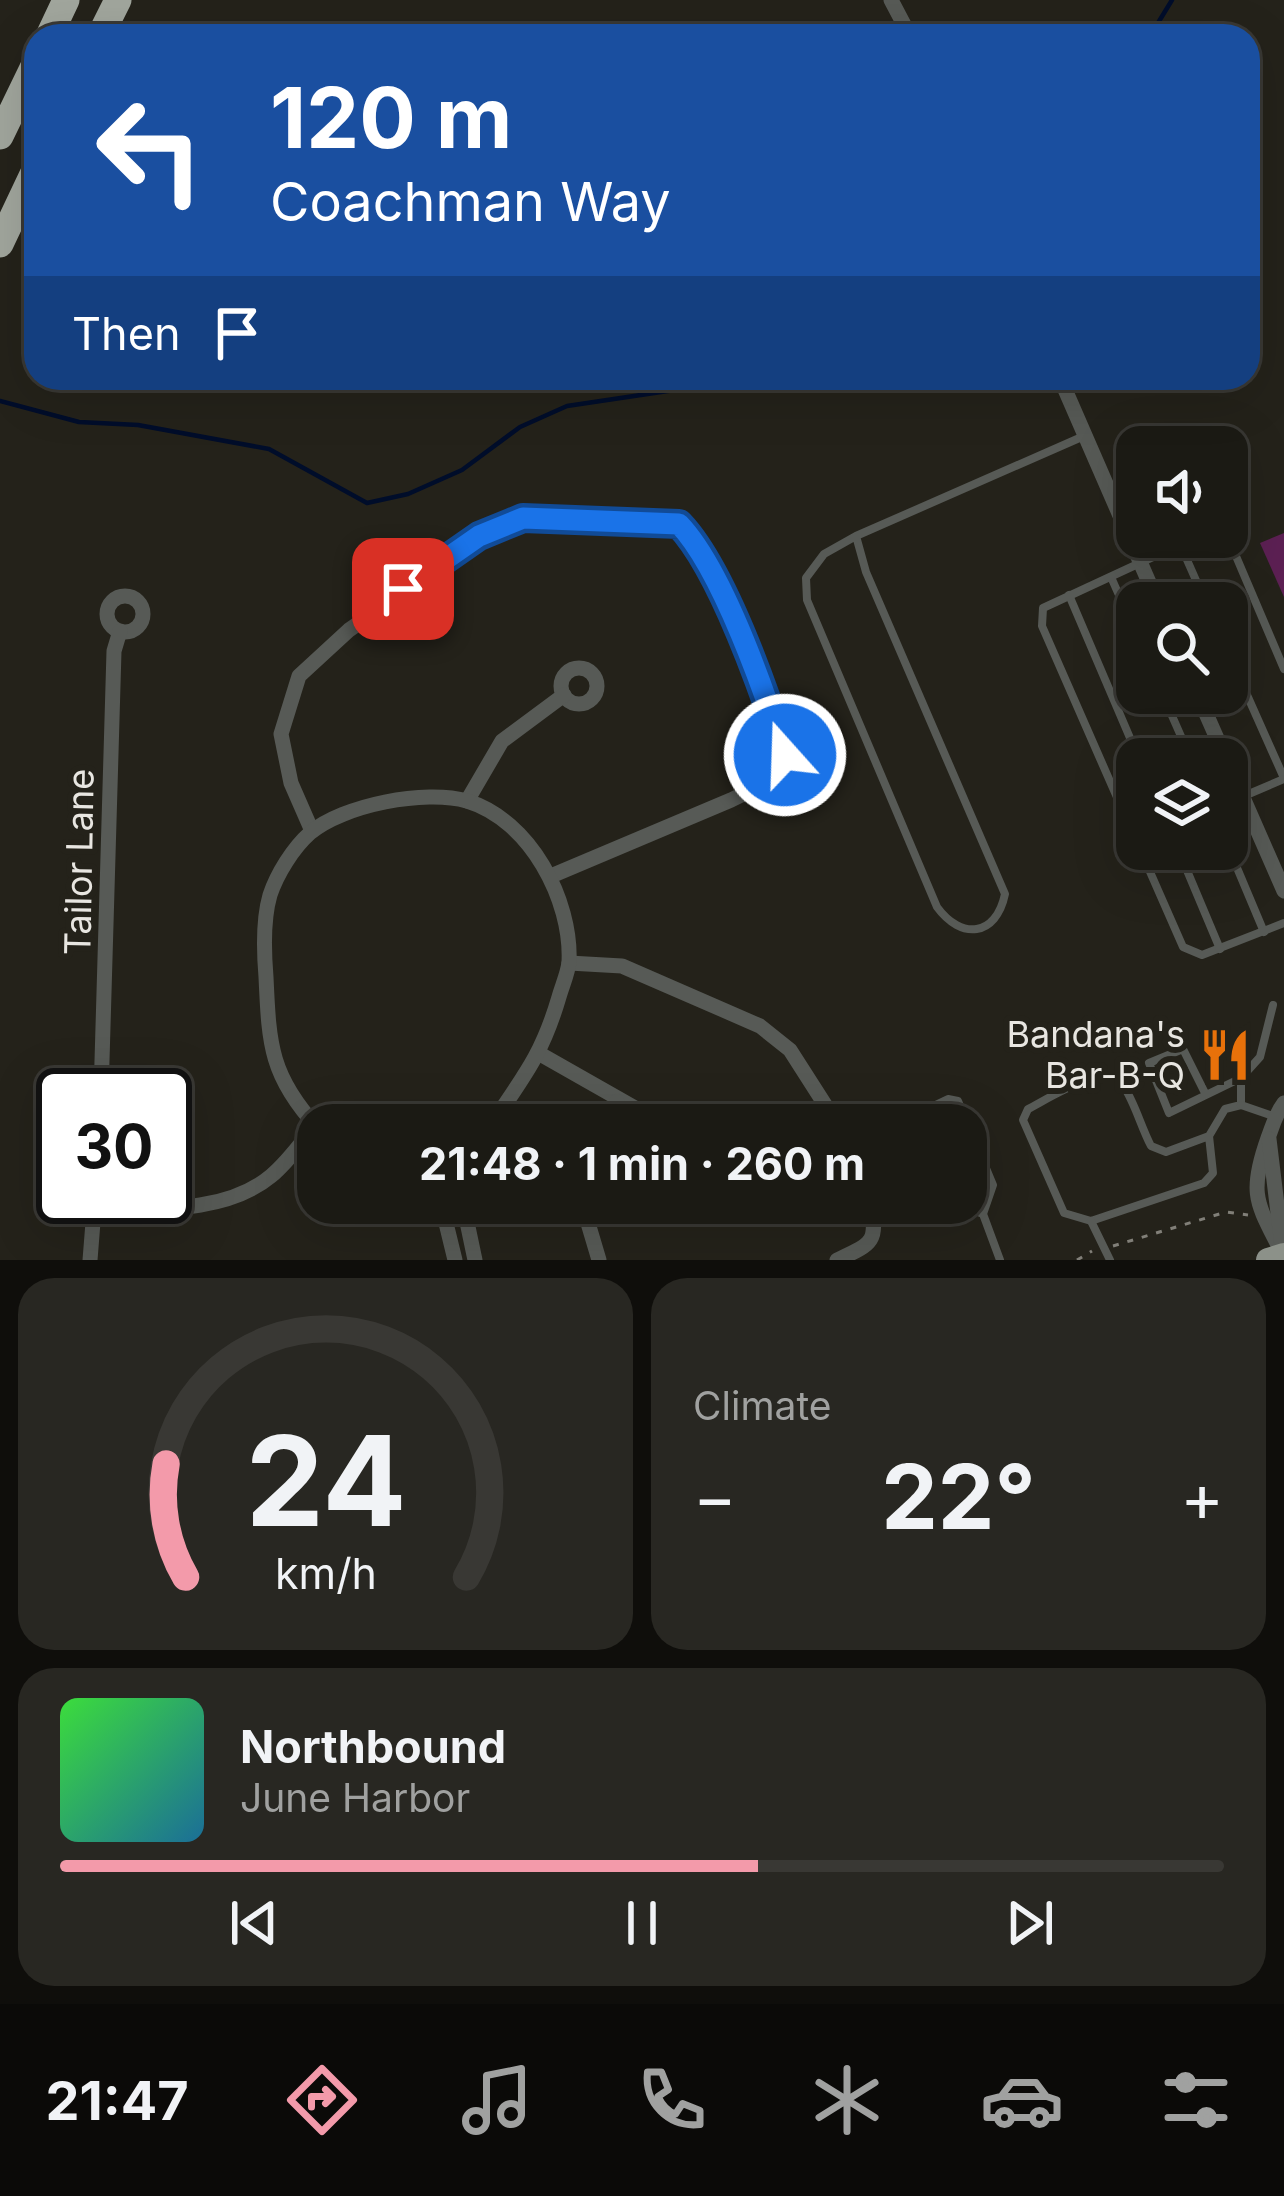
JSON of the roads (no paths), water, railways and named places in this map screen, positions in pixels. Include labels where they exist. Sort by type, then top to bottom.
[{"type":"highway","points":[[0,136],[24,87]]},
{"type":"highway","points":[[0,244],[24,193]]},
{"type":"main road","points":[[1268,1260],[1284,1256]]},
{"type":"street","points":[[1065,390],[1149,582]]},
{"type":"street","points":[[312,831],[291,783],[281,734],[299,676],[349,630],[503,523],[557,517],[679,524],[702,554],[722,594],[776,726],[785,755],[782,768],[772,780],[731,800],[551,876]]},
{"type":"street","name":"Tailor Lane","points":[[102,1068],[114,650],[121,631]]},
{"type":"street","points":[[467,801],[502,742],[564,695]]},
{"type":"street","points":[[302,1104],[272,1057],[265,960],[270,896],[292,853],[312,831],[409,796],[467,801],[504,822],[551,876],[564,915],[569,964],[540,1054],[505,1104]]},
{"type":"street","points":[[1248,808],[1284,891]]},
{"type":"street","points":[[569,964],[622,966],[760,1026],[790,1050],[825,1104]]},
{"type":"street","points":[[540,1054],[623,1104]]},
{"type":"street","points":[[1280,1110],[1255,1176],[1260,1213],[1284,1256]]},
{"type":"street","points":[[1269,1138],[1284,1256]]},
{"type":"street","points":[[192,1201],[221,1201],[253,1189],[297,1148]]},
{"type":"street","points":[[90,1260],[93,1224]]},
{"type":"street","points":[[446,1224],[455,1260]]},
{"type":"street","points":[[467,1224],[475,1260]]},
{"type":"street","points":[[588,1224],[599,1260]]},
{"type":"street","points":[[837,1260],[872,1241],[875,1224]]},
{"type":"lane","points":[[856,536],[866,572],[1005,894],[993,920],[980,929],[963,930],[949,924],[937,907],[807,600],[806,578],[824,554],[856,536],[1085,435]]},
{"type":"lane","points":[[1116,796],[1042,626],[1042,608],[1149,558]]},
{"type":"lane","points":[[1237,558],[1284,669]]},
{"type":"lane","points":[[1111,577],[1116,588]]},
{"type":"lane","points":[[1069,595],[1130,738]]},
{"type":"lane","points":[[1248,698],[1284,779],[1248,795]]},
{"type":"lane","points":[[1149,870],[1183,947],[1202,955],[1284,923]]},
{"type":"lane","points":[[1187,870],[1220,949]]},
{"type":"lane","points":[[1238,870],[1264,932]]},
{"type":"lane","points":[[1206,1095],[1183,1049],[1149,1063],[1169,1113],[1241,1078],[1260,1057],[1273,1005]]},
{"type":"lane","points":[[1209,1136],[1172,1151],[1155,1150],[1122,1084],[1103,1076],[1023,1115],[1064,1213],[1091,1221],[1204,1183],[1213,1173],[1209,1136],[1225,1109],[1240,1105],[1280,1110]]},
{"type":"lane","points":[[1240,1105],[1241,1078]]},
{"type":"lane","points":[[987,1171],[993,1185],[987,1202]]},
{"type":"lane","points":[[1091,1221],[1106,1256]]},
{"type":"lane","points":[[987,1224],[1000,1260]]},
{"type":"waterway","points":[[1157,24],[1172,0]]},
{"type":"waterway","points":[[0,401],[79,422],[138,425],[269,449],[367,503],[408,494],[462,470],[520,427],[567,406],[674,390]]},
{"type":"place","name":"Bandana's Bar-B-Q","points":[[1225,1055]]}]
